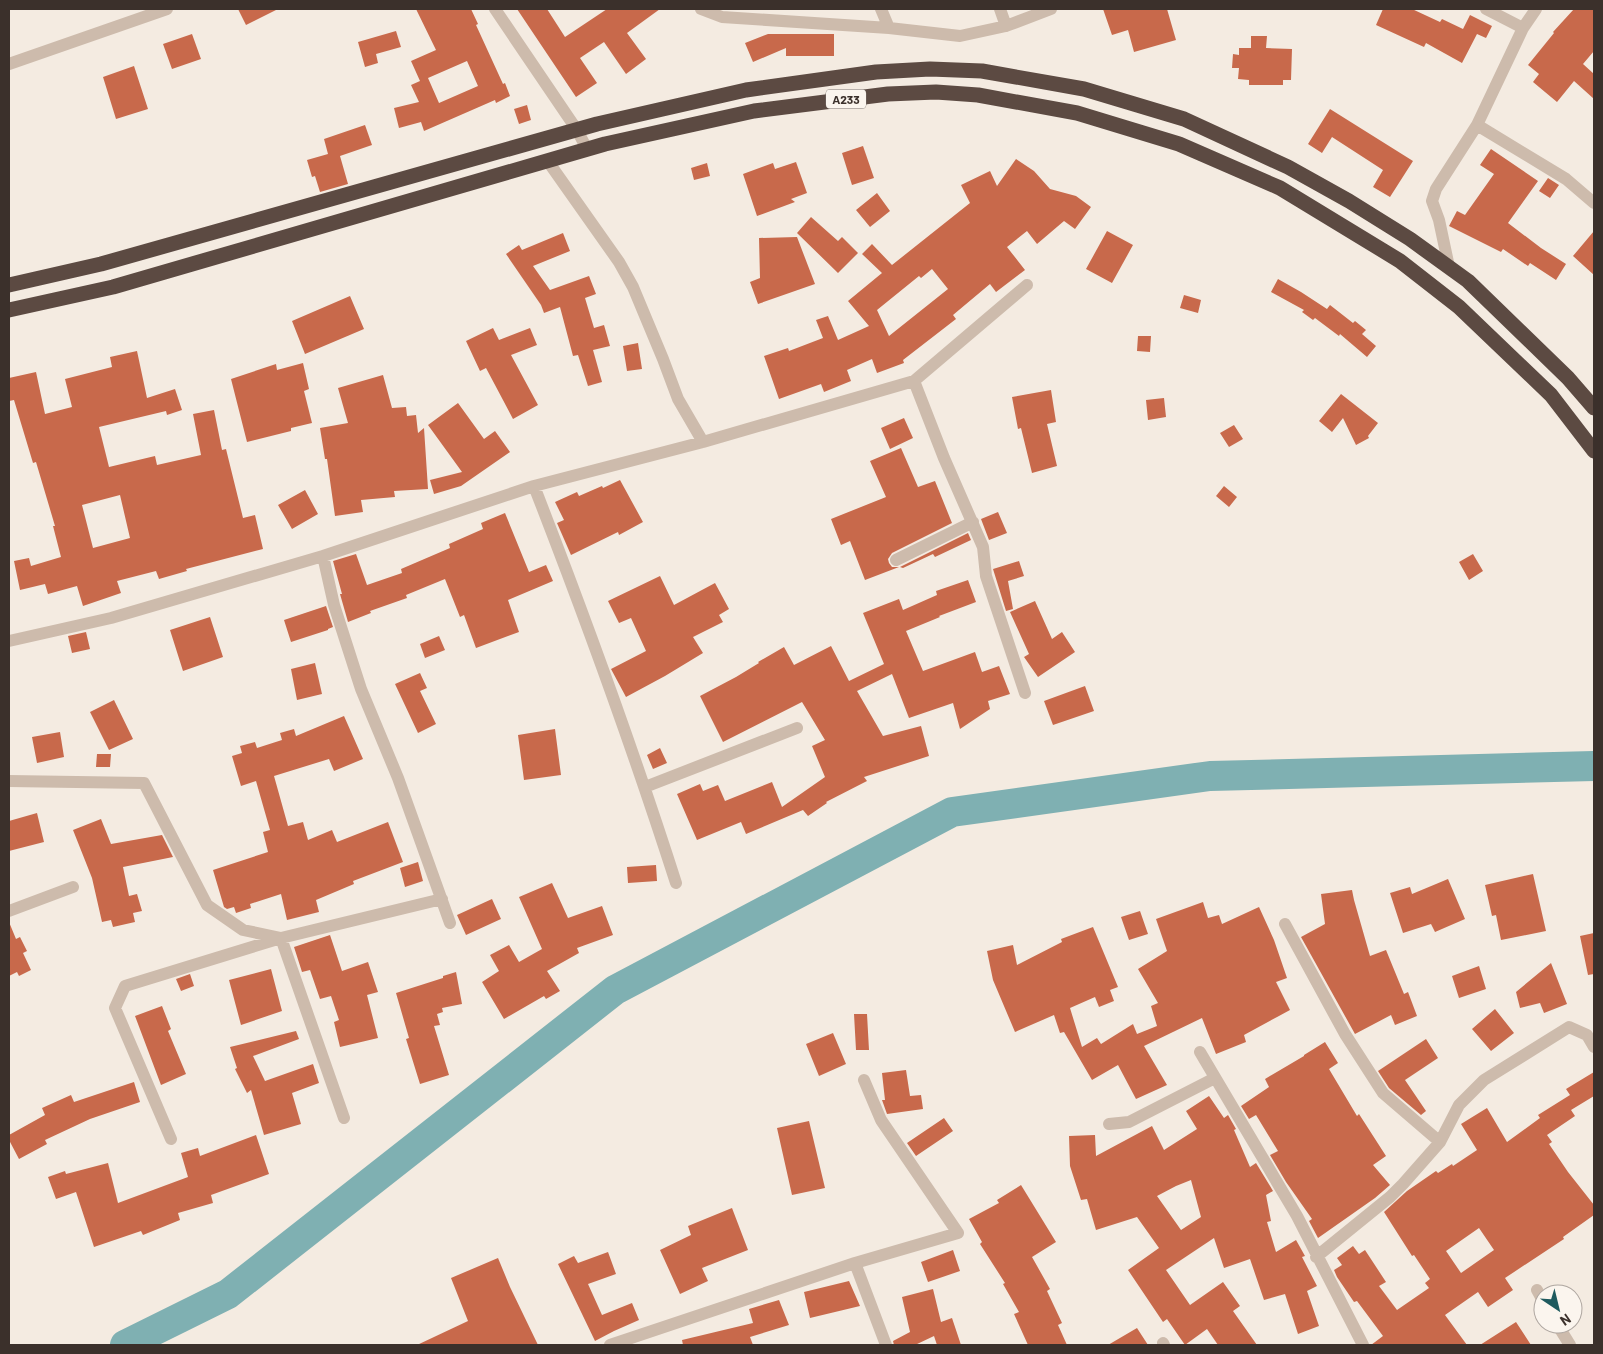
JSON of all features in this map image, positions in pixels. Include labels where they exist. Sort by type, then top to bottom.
[{"type":"highway","name":"A233","points":[[9,285],[101,264],[597,124],[755,89],[876,72],[982,71],[1084,89],[1184,119],[1288,166],[1410,239],[1468,281],[1568,378],[1594,408]]},
{"type":"highway","name":"A233","points":[[9,310],[113,287],[587,149],[754,111],[888,94],[936,92],[978,95],[1077,113],[1179,144],[1280,188],[1400,261],[1459,307],[1551,395],[1594,452]]},
{"type":"street","points":[[9,64],[167,9]]},
{"type":"street","points":[[495,9],[577,130],[587,149]]},
{"type":"street","points":[[702,9],[722,17],[889,28],[960,36],[1006,26],[1051,9]]},
{"type":"street","points":[[881,9],[889,28]]},
{"type":"street","points":[[1000,9],[1006,26]]},
{"type":"street","points":[[1486,9],[1524,28]]},
{"type":"street","points":[[1448,267],[1439,220],[1432,201],[1436,189],[1477,125],[1524,28],[1536,9]]},
{"type":"street","points":[[1477,125],[1566,179],[1594,203]]},
{"type":"street","points":[[547,160],[619,262],[633,287],[678,399],[703,442]]},
{"type":"street","points":[[9,641],[111,618],[323,556],[534,486],[703,442],[914,382],[1027,285]]},
{"type":"street","points":[[914,382],[944,458],[984,547],[986,576],[1024,693]]},
{"type":"street","points":[[534,486],[586,619],[645,787],[676,884]]},
{"type":"street","points":[[896,560],[973,522]]},
{"type":"street","points":[[323,556],[334,605],[362,689],[398,778],[450,923]]},
{"type":"street","points":[[645,787],[797,728]]},
{"type":"street","points":[[9,781],[144,783],[207,905],[243,930],[281,938]]},
{"type":"street","points":[[9,911],[73,887]]},
{"type":"street","points":[[171,1139],[115,1008],[125,986],[281,938],[442,899]]},
{"type":"street","points":[[1285,924],[1344,1034],[1383,1093],[1440,1142]]},
{"type":"street","points":[[281,938],[344,1118]]},
{"type":"street","points":[[1316,1256],[1404,1184],[1440,1142],[1459,1105],[1484,1080],[1509,1062],[1569,1027],[1587,1035],[1594,1046]]},
{"type":"street","points":[[1200,1052],[1297,1216],[1363,1345]]},
{"type":"street","points":[[1109,1124],[1129,1122],[1215,1078]]},
{"type":"street","points":[[610,1345],[855,1262],[958,1233],[881,1120],[864,1080]]},
{"type":"street","points":[[855,1262],[886,1345]]},
{"type":"street","points":[[1563,1334],[1570,1345]]},
{"type":"building","points":[[238,9],[278,9],[246,25]]},
{"type":"building","points":[[416,9],[471,9],[478,24],[476,25],[510,96],[496,103],[495,100],[424,131],[421,122],[399,128],[394,108],[419,102],[411,85],[420,81],[411,61],[436,50]],"holes":[[[467,61],[478,86],[439,103],[428,78]]]},
{"type":"building","points":[[517,9],[547,9],[565,37],[607,9],[660,9],[627,33],[646,59],[626,74],[604,42],[580,58],[597,83],[576,97]]},
{"type":"building","points":[[1103,9],[1167,9],[1176,40],[1134,52],[1128,30],[1112,35]]},
{"type":"building","points":[[1383,9],[1412,9],[1440,22],[1442,19],[1463,29],[1470,15],[1492,26],[1486,38],[1477,34],[1462,63],[1426,43],[1424,47],[1376,25]]},
{"type":"building","points":[[1574,9],[1594,9],[1594,51],[1583,64],[1594,74],[1594,99],[1574,81],[1557,102],[1533,82],[1539,74],[1528,65],[1553,32]]},
{"type":"building","points":[[396,31],[401,47],[376,54],[378,63],[365,67],[358,42]]},
{"type":"building","points":[[192,34],[201,59],[172,69],[163,44]]},
{"type":"building","points":[[768,34],[834,34],[834,56],[786,56],[786,48],[753,62],[745,43]]},
{"type":"building","points":[[1251,36],[1267,36],[1266,48],[1292,49],[1291,80],[1283,80],[1283,85],[1249,85],[1249,80],[1238,79],[1239,68],[1232,68],[1233,54],[1239,55],[1239,48],[1251,48]]},
{"type":"building","points":[[134,66],[148,109],[116,119],[103,77]]},
{"type":"building","points":[[527,105],[531,120],[519,124],[514,109]]},
{"type":"building","points":[[1330,109],[1413,161],[1390,197],[1373,187],[1383,170],[1332,137],[1322,153],[1308,144]]},
{"type":"building","points":[[365,125],[372,145],[340,156],[348,184],[320,192],[315,176],[312,177],[307,160],[328,154],[324,139]]},
{"type":"building","points":[[863,146],[874,178],[852,185],[842,153]]},
{"type":"building","points":[[1491,149],[1538,181],[1508,223],[1566,264],[1556,280],[1530,263],[1528,266],[1503,249],[1501,252],[1449,226],[1457,211],[1465,215],[1494,174],[1480,165]]},
{"type":"building","points":[[1016,159],[1034,171],[1050,189],[1076,196],[1091,207],[1075,229],[1064,221],[1037,244],[1027,231],[1007,247],[1025,270],[996,292],[990,284],[953,315],[956,319],[903,360],[904,363],[877,373],[872,359],[847,370],[851,381],[824,392],[821,384],[779,399],[764,356],[788,348],[789,351],[823,338],[816,320],[828,316],[838,340],[869,326],[848,301],[882,273],[862,254],[872,244],[892,265],[970,203],[961,185],[990,171],[997,186]],"holes":[[[932,269],[948,289],[889,336],[877,310],[919,276],[921,278]]]},
{"type":"building","points":[[796,162],[807,193],[791,199],[795,202],[757,216],[743,174],[773,163],[775,169]]},
{"type":"building","points":[[707,163],[710,176],[694,180],[691,168]]},
{"type":"building","points":[[1548,178],[1559,185],[1550,198],[1539,191]]},
{"type":"building","points":[[877,193],[890,211],[870,227],[856,210]]},
{"type":"building","points":[[811,217],[838,241],[842,237],[858,253],[838,273],[797,233]]},
{"type":"building","points":[[1107,231],[1133,245],[1112,283],[1086,269]]},
{"type":"building","points":[[1594,231],[1594,275],[1573,256]]},
{"type":"building","points":[[563,233],[570,251],[533,266],[550,290],[589,276],[596,294],[585,298],[594,328],[604,325],[610,346],[593,350],[602,382],[588,386],[578,355],[573,356],[560,307],[544,313],[541,305],[506,254],[519,245],[522,250]]},
{"type":"building","points":[[797,237],[815,284],[758,304],[750,282],[760,278],[759,238]]},
{"type":"building","points":[[1278,279],[1327,309],[1330,305],[1353,323],[1355,321],[1366,330],[1362,334],[1376,346],[1367,357],[1340,334],[1339,336],[1315,318],[1313,320],[1302,312],[1304,310],[1271,292]]},
{"type":"building","points":[[1184,295],[1201,300],[1198,313],[1180,308]]},
{"type":"building","points":[[350,296],[364,329],[305,354],[292,321]]},
{"type":"building","points":[[493,328],[499,340],[530,328],[537,345],[511,355],[538,405],[513,419],[486,368],[480,371],[466,341]]},
{"type":"building","points":[[1138,336],[1151,336],[1150,352],[1137,351]]},
{"type":"building","points":[[638,343],[642,369],[627,371],[623,346]]},
{"type":"building","points":[[137,351],[147,398],[175,389],[182,410],[167,415],[166,411],[99,427],[109,467],[155,456],[157,465],[201,455],[193,414],[214,410],[222,450],[226,449],[243,518],[255,515],[263,549],[186,569],[187,571],[159,579],[156,571],[117,581],[121,593],[83,606],[77,586],[48,594],[45,584],[20,590],[14,561],[29,558],[31,566],[61,557],[53,526],[55,526],[36,462],[33,463],[14,400],[9,401],[9,378],[36,372],[45,414],[72,407],[65,379],[112,367],[110,357]],"holes":[[[120,495],[130,538],[93,548],[82,505]]]},
{"type":"building","points":[[303,363],[309,389],[304,391],[312,423],[291,428],[291,431],[247,442],[231,379],[276,364],[277,370]]},
{"type":"building","points":[[383,375],[392,408],[406,407],[407,416],[416,415],[418,433],[424,428],[428,489],[394,491],[395,497],[361,500],[363,512],[335,516],[327,459],[325,459],[320,428],[348,423],[338,388]]},
{"type":"building","points":[[1051,390],[1056,422],[1047,424],[1057,466],[1032,473],[1021,428],[1018,429],[1012,397]]},
{"type":"building","points":[[1341,394],[1378,423],[1368,436],[1369,438],[1356,445],[1343,418],[1332,432],[1319,421]]},
{"type":"building","points":[[1164,398],[1166,417],[1148,420],[1146,400]]},
{"type":"building","points":[[458,403],[484,439],[495,431],[510,452],[461,486],[434,494],[430,480],[462,472],[428,425]]},
{"type":"building","points":[[904,418],[913,438],[890,449],[881,428]]},
{"type":"building","points":[[1234,425],[1243,439],[1229,447],[1220,433]]},
{"type":"building","points":[[901,448],[918,487],[935,481],[952,523],[892,553],[888,559],[889,563],[892,567],[899,567],[865,580],[850,541],[841,545],[831,519],[886,497],[870,461]]},
{"type":"building","points":[[620,480],[643,522],[619,535],[618,532],[571,555],[557,523],[564,520],[555,502],[577,492],[579,496]]},
{"type":"building","points":[[1224,486],[1237,497],[1229,507],[1216,496]]},
{"type":"building","points":[[305,490],[318,514],[292,529],[278,505]]},
{"type":"building","points":[[998,512],[1007,533],[989,540],[981,519]]},
{"type":"building","points":[[505,513],[529,572],[546,565],[553,581],[508,600],[519,632],[476,648],[464,615],[460,617],[445,579],[406,595],[407,598],[370,611],[371,613],[348,622],[333,561],[356,554],[367,585],[402,573],[401,569],[450,548],[449,544],[483,529],[481,523]]},
{"type":"building","points":[[968,533],[971,540],[935,557],[933,554],[903,568],[900,567]]},
{"type":"building","points":[[1473,554],[1483,571],[1469,580],[1459,562]]},
{"type":"building","points":[[1019,561],[1024,576],[1008,581],[1013,609],[1006,611],[993,569]]},
{"type":"building","points":[[660,576],[674,605],[715,583],[729,609],[719,615],[723,622],[693,637],[703,653],[626,697],[611,669],[646,651],[631,618],[619,623],[608,601]]},
{"type":"building","points":[[968,580],[976,602],[906,631],[923,671],[975,652],[982,672],[999,666],[1010,694],[988,701],[990,709],[960,729],[953,703],[909,718],[892,674],[857,691],[883,736],[921,726],[929,756],[864,777],[867,781],[826,802],[808,816],[803,810],[746,834],[741,822],[697,840],[677,794],[700,784],[703,791],[718,785],[725,801],[772,782],[782,807],[825,777],[812,746],[825,740],[802,702],[723,742],[700,696],[736,677],[784,647],[794,665],[831,646],[849,681],[884,664],[863,613],[899,599],[903,610],[937,595],[936,591]]},
{"type":"building","points":[[1035,601],[1052,639],[1062,632],[1075,652],[1038,677],[1024,657],[1029,654],[1010,612]]},
{"type":"building","points":[[326,606],[333,627],[291,642],[284,620]]},
{"type":"building","points":[[210,617],[223,657],[183,671],[170,630]]},
{"type":"building","points":[[86,632],[90,649],[72,653],[68,636]]},
{"type":"building","points":[[439,636],[445,650],[425,658],[420,644]]},
{"type":"building","points":[[315,663],[322,694],[297,700],[291,669]]},
{"type":"building","points":[[420,673],[427,688],[420,691],[436,724],[418,733],[395,684]]},
{"type":"building","points":[[1085,686],[1094,711],[1053,725],[1044,701]]},
{"type":"building","points":[[114,700],[133,739],[109,750],[90,712]]},
{"type":"building","points":[[344,716],[363,759],[334,771],[329,759],[274,776],[288,826],[303,822],[308,840],[332,830],[337,842],[388,822],[403,862],[353,881],[354,884],[316,900],[319,912],[287,920],[281,894],[250,904],[251,908],[236,913],[234,907],[227,909],[224,907],[213,870],[268,852],[263,832],[270,830],[256,781],[241,786],[232,756],[242,753],[240,746],[255,742],[257,748],[282,740],[280,733],[294,729],[296,736]]},
{"type":"building","points":[[555,729],[561,775],[524,780],[518,735]]},
{"type":"building","points":[[60,732],[64,757],[37,763],[32,737]]},
{"type":"building","points":[[660,748],[667,763],[653,769],[647,755]]},
{"type":"building","points":[[97,754],[111,754],[110,767],[96,767]]},
{"type":"building","points":[[37,813],[44,842],[9,851],[9,821]]},
{"type":"building","points":[[101,819],[111,844],[162,835],[173,857],[123,867],[129,896],[137,894],[142,911],[133,913],[135,922],[113,927],[111,920],[102,922],[92,878],[73,830]]},
{"type":"building","points":[[418,862],[423,881],[405,887],[400,868]]},
{"type":"building","points":[[656,865],[657,881],[628,883],[627,867]]},
{"type":"building","points":[[1533,874],[1546,931],[1501,940],[1496,915],[1492,916],[1485,885]]},
{"type":"building","points":[[1448,879],[1465,919],[1435,932],[1431,924],[1403,933],[1390,893],[1410,887],[1412,894]]},
{"type":"building","points":[[552,883],[568,918],[602,906],[613,935],[577,948],[579,953],[547,971],[560,991],[546,999],[544,996],[504,1019],[482,982],[499,971],[490,955],[509,945],[519,962],[542,949],[519,897]]},
{"type":"building","points":[[1352,890],[1370,956],[1386,950],[1404,994],[1408,992],[1417,1016],[1395,1025],[1391,1015],[1355,1034],[1301,937],[1325,924],[1321,894]]},
{"type":"building","points":[[492,899],[501,919],[466,935],[457,915]]},
{"type":"building","points":[[1203,902],[1208,918],[1219,915],[1222,924],[1259,907],[1274,940],[1287,978],[1276,982],[1290,1010],[1244,1035],[1246,1042],[1216,1054],[1202,1018],[1144,1046],[1167,1085],[1136,1099],[1118,1065],[1092,1080],[1064,1032],[1060,1033],[1054,1015],[1015,1032],[993,980],[987,951],[1013,945],[1017,965],[1062,942],[1061,939],[1093,927],[1118,987],[1110,990],[1114,1001],[1099,1007],[1095,997],[1070,1008],[1082,1047],[1097,1038],[1101,1044],[1133,1024],[1137,1034],[1157,1026],[1151,1006],[1158,1003],[1138,969],[1167,951],[1156,919]]},
{"type":"building","points":[[1140,911],[1148,934],[1129,940],[1121,917]]},
{"type":"building","points":[[9,922],[16,939],[20,937],[27,951],[23,953],[31,970],[19,976],[17,972],[9,976]]},
{"type":"building","points":[[1594,933],[1594,974],[1588,975],[1580,936]]},
{"type":"building","points":[[330,935],[342,971],[368,962],[378,992],[367,995],[378,1038],[340,1047],[334,1022],[339,1020],[331,996],[320,999],[310,970],[302,972],[294,947]]},
{"type":"building","points":[[1551,963],[1567,1004],[1544,1013],[1540,1003],[1520,1008],[1516,992]]},
{"type":"building","points":[[1479,966],[1486,989],[1459,998],[1452,976]]},
{"type":"building","points":[[271,969],[282,1011],[241,1025],[229,980]]},
{"type":"building","points":[[456,972],[462,1004],[442,1008],[443,1012],[437,1014],[440,1025],[434,1026],[449,1075],[420,1084],[406,1039],[409,1038],[396,993]]},
{"type":"building","points":[[190,974],[194,986],[181,991],[176,979]]},
{"type":"building","points":[[162,1006],[171,1029],[168,1031],[186,1074],[161,1085],[135,1016]]},
{"type":"building","points":[[1495,1009],[1514,1033],[1491,1051],[1472,1029]]},
{"type":"building","points":[[854,1014],[867,1014],[869,1050],[856,1050]]},
{"type":"building","points":[[296,1031],[299,1039],[253,1056],[265,1081],[313,1064],[319,1083],[292,1093],[301,1124],[264,1135],[251,1090],[247,1093],[235,1069],[237,1068],[230,1047]]},
{"type":"building","points":[[833,1033],[846,1064],[819,1076],[806,1044]]},
{"type":"building","points":[[1426,1039],[1438,1058],[1405,1080],[1426,1111],[1421,1115],[1389,1088],[1378,1071]]},
{"type":"building","points":[[1325,1042],[1338,1063],[1329,1069],[1357,1116],[1359,1114],[1386,1156],[1373,1165],[1390,1185],[1375,1198],[1318,1238],[1309,1221],[1312,1219],[1270,1155],[1278,1151],[1256,1115],[1249,1119],[1241,1106],[1269,1087],[1265,1079]]},
{"type":"building","points":[[906,1070],[910,1096],[921,1095],[923,1109],[887,1114],[882,1100],[885,1100],[882,1073]]},
{"type":"building","points":[[1594,1072],[1594,1096],[1571,1110],[1575,1116],[1547,1135],[1552,1142],[1549,1144],[1594,1205],[1594,1215],[1563,1237],[1564,1239],[1505,1278],[1513,1290],[1488,1307],[1478,1292],[1445,1315],[1467,1345],[1371,1345],[1383,1336],[1357,1301],[1354,1302],[1337,1277],[1334,1270],[1342,1265],[1337,1258],[1353,1246],[1359,1254],[1365,1250],[1386,1282],[1379,1286],[1397,1310],[1429,1288],[1425,1283],[1430,1279],[1414,1255],[1412,1256],[1384,1212],[1407,1191],[1436,1171],[1438,1173],[1452,1164],[1453,1166],[1477,1150],[1461,1124],[1487,1108],[1507,1142],[1540,1118],[1538,1115],[1570,1095],[1566,1089]],"holes":[[[1479,1228],[1494,1250],[1461,1273],[1446,1251]]]},
{"type":"building","points":[[134,1082],[140,1102],[90,1119],[45,1140],[47,1144],[19,1159],[9,1140],[9,1135],[45,1115],[42,1108],[71,1095],[74,1102]]},
{"type":"building","points":[[1209,1096],[1224,1118],[1228,1115],[1236,1129],[1234,1130],[1250,1167],[1256,1163],[1273,1191],[1266,1195],[1271,1221],[1267,1222],[1276,1252],[1296,1240],[1305,1256],[1302,1257],[1317,1286],[1307,1291],[1319,1326],[1298,1334],[1285,1294],[1264,1300],[1250,1259],[1224,1268],[1214,1238],[1166,1270],[1190,1305],[1223,1282],[1240,1306],[1233,1311],[1257,1345],[1218,1345],[1207,1329],[1185,1345],[1167,1319],[1163,1322],[1128,1270],[1159,1248],[1137,1217],[1096,1230],[1087,1199],[1081,1200],[1070,1166],[1069,1136],[1095,1135],[1096,1156],[1152,1126],[1164,1150],[1197,1129],[1186,1111]],"holes":[[[1191,1180],[1201,1217],[1181,1230],[1157,1196]]]},
{"type":"building","points":[[944,1118],[953,1131],[916,1156],[907,1143]]},
{"type":"building","points":[[809,1121],[825,1188],[792,1195],[777,1128]]},
{"type":"building","points":[[256,1135],[269,1174],[211,1195],[213,1203],[178,1213],[180,1220],[143,1235],[141,1231],[94,1247],[76,1192],[56,1199],[48,1177],[65,1171],[66,1174],[108,1163],[118,1203],[188,1177],[181,1153],[198,1148],[200,1156]]},
{"type":"building","points":[[1021,1185],[1056,1242],[1032,1257],[1050,1289],[1047,1291],[1062,1323],[1058,1325],[1067,1345],[1028,1345],[1014,1314],[1019,1312],[1003,1284],[1005,1283],[980,1244],[982,1242],[969,1219],[999,1203],[997,1200]]},
{"type":"building","points":[[732,1208],[748,1250],[702,1268],[708,1281],[680,1294],[660,1250],[691,1235],[688,1226]]},
{"type":"building","points":[[953,1250],[960,1271],[928,1282],[921,1262]]},
{"type":"building","points":[[608,1252],[616,1274],[588,1284],[602,1315],[632,1303],[639,1320],[595,1341],[558,1264],[574,1256],[578,1263]]},
{"type":"building","points":[[498,1258],[538,1345],[417,1345],[468,1321],[451,1278]]},
{"type":"building","points":[[849,1281],[860,1306],[810,1318],[804,1292]]},
{"type":"building","points":[[933,1289],[941,1322],[952,1318],[961,1345],[937,1345],[934,1336],[915,1345],[894,1345],[893,1341],[910,1332],[902,1297]]},
{"type":"building","points":[[779,1300],[789,1325],[750,1337],[753,1345],[683,1345],[682,1340],[753,1323],[749,1309]]},
{"type":"building","points":[[1516,1322],[1531,1345],[1480,1345]]},
{"type":"building","points":[[1137,1328],[1148,1345],[1108,1345]]},
{"type":"waterway","points":[[125,1345],[228,1294],[615,990],[952,812],[1210,776],[1594,766]]}]
